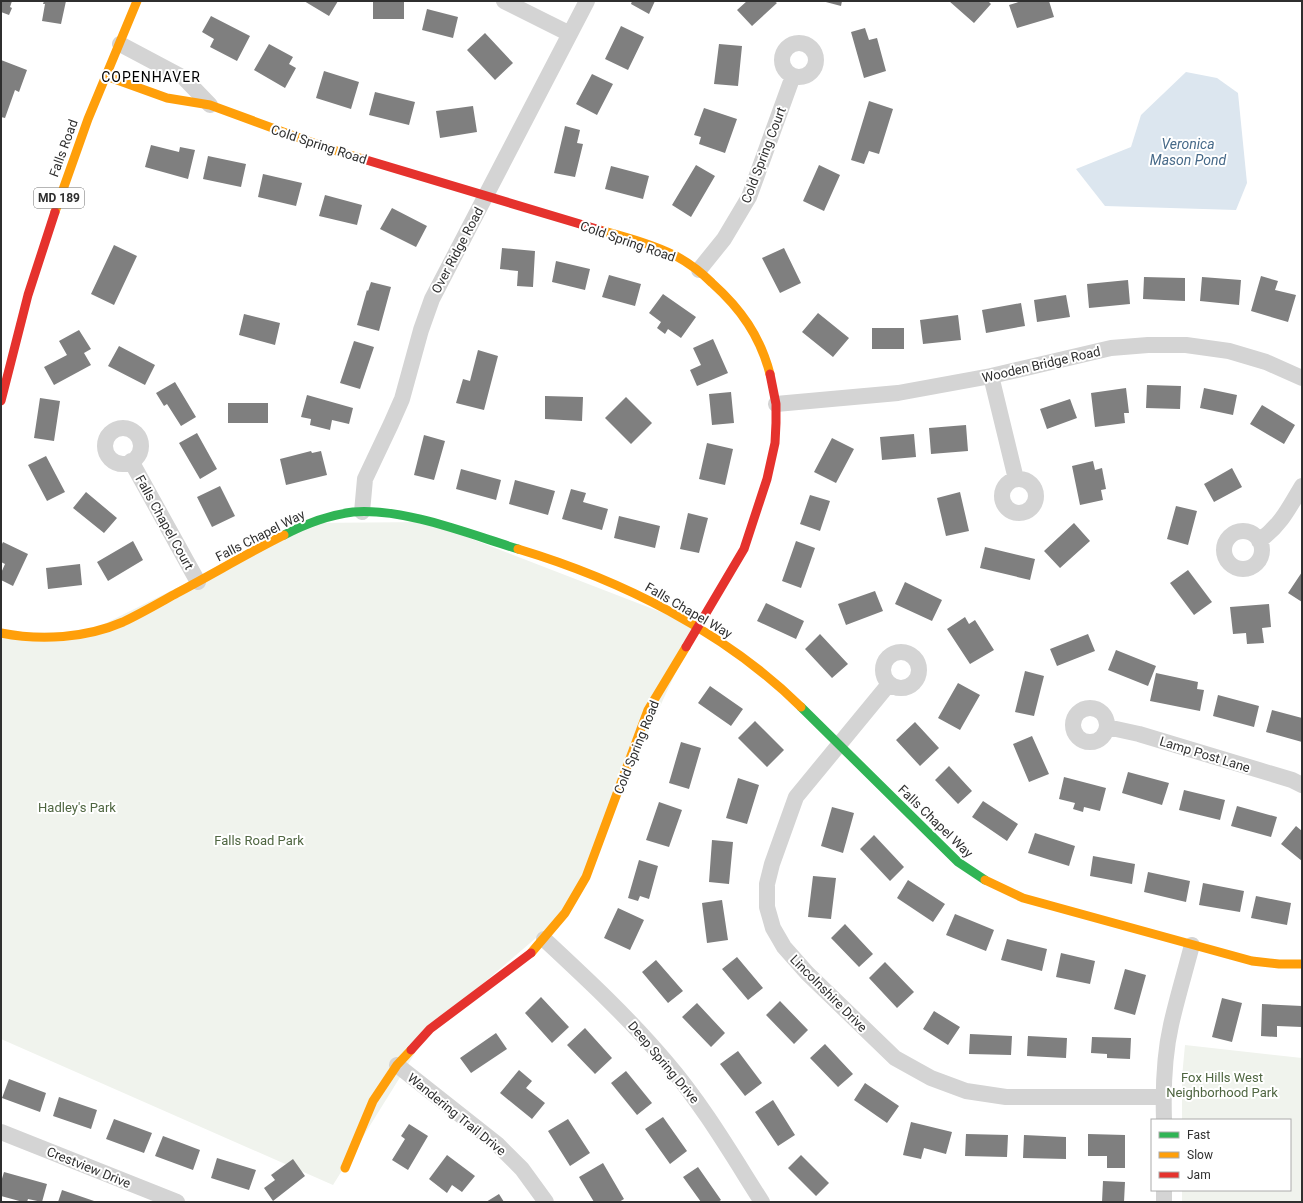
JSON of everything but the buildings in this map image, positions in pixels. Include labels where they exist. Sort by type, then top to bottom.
[{"type":"street","name":"Falls Road","points":[[1,401],[28,295],[45,239],[88,118],[137,1]]},
{"type":"street","points":[[504,1],[570,34]]},
{"type":"street","name":"Over Ridge Road","points":[[362,512],[365,479],[402,399],[421,330],[432,299],[587,1]]},
{"type":"street","name":"Cold Spring Road","points":[[120,44],[184,78],[210,104]]},
{"type":"street","name":"Cold Spring Road","points":[[106,76],[168,98],[210,104],[278,132],[656,248],[676,256],[699,270],[728,296],[741,312],[752,330],[766,359],[772,381],[776,404],[776,436],[772,462],[744,549],[648,710],[586,877],[565,912],[544,939],[529,955],[430,1029],[397,1065],[372,1101],[345,1168]]},
{"type":"street","name":"Cold Spring Court","points":[[699,270],[724,239],[749,197],[793,76]]},
{"type":"street","name":"Wooden Bridge Road","points":[[776,404],[898,393],[991,376],[1111,348],[1148,345],[1186,345],[1236,353],[1266,362],[1302,378]]},
{"type":"street","points":[[991,376],[1016,479]]},
{"type":"street","name":"Falls Chapel Court","points":[[131,461],[198,582]]},
{"type":"street","points":[[1259,541],[1271,532],[1281,521],[1302,486]]},
{"type":"street","name":"Falls Chapel Way","points":[[1,633],[20,637],[38,638],[58,637],[103,629],[150,608],[276,538],[307,523],[333,516],[362,512],[395,515],[428,522],[603,578],[697,626],[769,678],[795,701],[958,862],[999,888],[1023,898],[1252,961],[1279,964],[1302,964]]},
{"type":"street","name":"Lincolnshire Drive","points":[[889,684],[796,797],[772,864],[767,884],[767,906],[773,928],[784,947],[807,973],[895,1058],[931,1078],[966,1090],[1006,1097],[1164,1096]]},
{"type":"street","name":"Lamp Post Lane","points":[[1107,727],[1139,734],[1292,780],[1302,785]]},
{"type":"street","name":"Deep Spring Drive","points":[[544,939],[610,1000],[667,1062],[699,1104],[762,1202]]},
{"type":"street","points":[[1164,1119],[1166,1053],[1171,1026],[1192,945]]},
{"type":"street","name":"Wandering Trail Drive","points":[[397,1065],[497,1144],[522,1169],[546,1202]]},
{"type":"street","name":"Crestview Drive","points":[[1,1132],[177,1202]]},
{"type":"street","points":[[1164,1191],[1164,1202]]},
{"type":"green space","name":"Falls Road Park","points":[[428,522],[697,626],[565,913],[430,1029],[333,1185],[1,1039],[1,633],[88,632],[307,523]]},
{"type":"green space","name":"Fox Hills West Neighborhood Park","points":[[1185,1045],[1302,1058],[1302,1202],[1182,1202],[1182,1191],[1291,1191],[1291,1119],[1182,1119],[1182,1077]]},
{"type":"water","name":"Veronica Mason Pond","points":[[1186,72],[1217,78],[1238,93],[1247,183],[1236,210],[1105,206],[1076,169],[1131,147],[1141,115]]},
{"type":"traffic: fast","points":[[284,535],[300,527],[335,515],[353,512],[373,512],[394,514],[437,523],[518,549]]},
{"type":"traffic: fast","points":[[801,707],[958,862],[985,880]]},
{"type":"traffic: slow","points":[[55,212],[88,119],[137,1]]},
{"type":"traffic: slow","points":[[106,76],[167,98],[210,105],[327,148],[363,159]]},
{"type":"traffic: slow","points":[[600,230],[658,248],[676,256],[704,275],[732,303],[748,324],[761,347],[770,374]]},
{"type":"traffic: slow","points":[[1,633],[32,637],[47,637],[79,635],[109,627],[137,615],[284,535]]},
{"type":"traffic: slow","points":[[518,549],[595,576],[669,611],[705,632],[739,655],[771,680],[801,707]]},
{"type":"traffic: slow","points":[[531,953],[565,913],[586,877],[648,710],[686,647]]},
{"type":"traffic: slow","points":[[985,880],[1023,898],[1252,961],[1279,964],[1302,964]]},
{"type":"traffic: slow","points":[[345,1168],[373,1101],[397,1065],[411,1050]]},
{"type":"traffic: jam","points":[[363,159],[600,230]]},
{"type":"traffic: jam","points":[[1,401],[28,295],[55,212]]},
{"type":"traffic: jam","points":[[686,647],[744,549],[767,479],[775,443],[776,423],[776,404],[770,374]]},
{"type":"traffic: jam","points":[[411,1050],[430,1029],[531,953]]},
{"type":"district","name":"COPENHAVER","points":[[151,77]]},
{"type":"park label","name":"Hadley's Park","points":[[77,807]]}]
